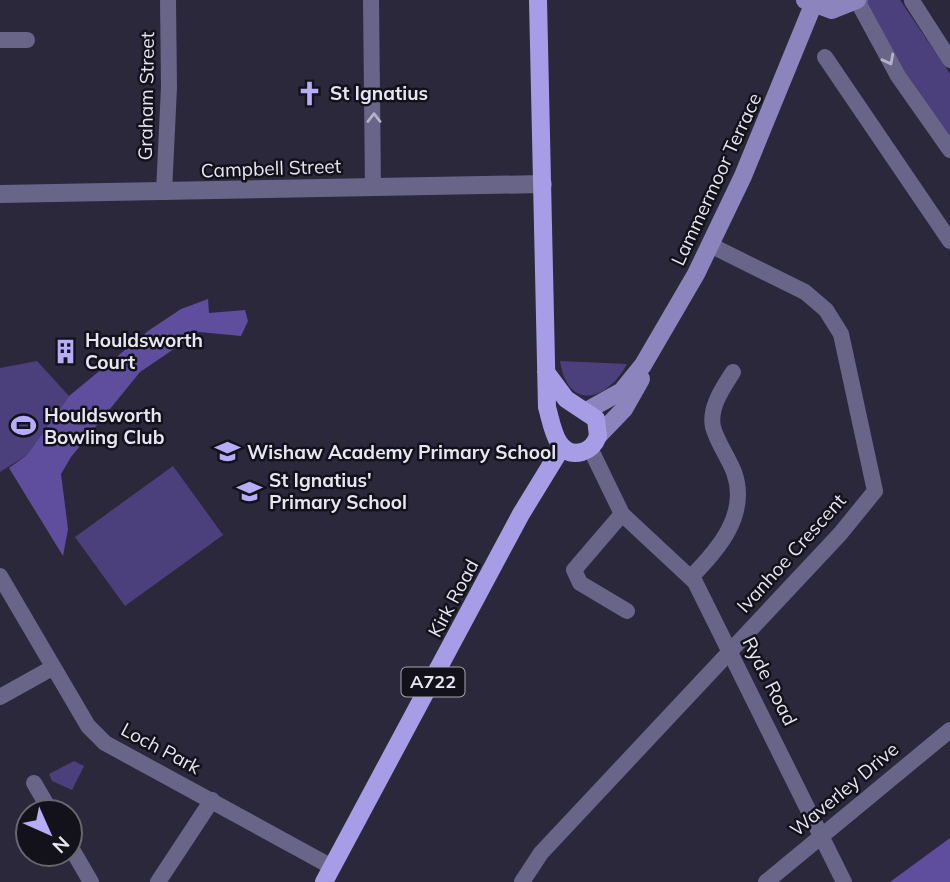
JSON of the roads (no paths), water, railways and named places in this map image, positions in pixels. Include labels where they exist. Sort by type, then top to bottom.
[{"type":"main road","points":[[538,0],[543,184],[546,372],[547,407],[558,440],[576,453],[594,442],[596,419],[566,399],[546,372]]},
{"type":"main road","name":"Lammermoor Terrace","points":[[582,409],[622,391],[643,365],[710,246],[748,164],[809,3],[832,10],[859,0]]},
{"type":"main road","name":"Lammermoor Terrace","points":[[594,442],[632,397],[640,381],[643,365]]},
{"type":"main road","name":"Kirk Road","points":[[328,875],[533,492],[558,440],[555,425],[563,412],[582,409]]},
{"type":"street","name":"Graham Street","points":[[164,192],[169,87],[169,0]]},
{"type":"street","points":[[371,0],[373,187]]},
{"type":"street","points":[[859,0],[898,76],[950,150]]},
{"type":"street","points":[[912,1],[950,60]]},
{"type":"street","points":[[0,40],[27,40]]},
{"type":"street","points":[[825,57],[950,242]]},
{"type":"street","name":"Campbell Street","points":[[0,194],[543,184]]},
{"type":"street","name":"Ivanhoe Crescent","points":[[522,882],[541,853],[840,534],[875,491],[841,334],[826,310],[805,292],[710,246]]},
{"type":"street","points":[[691,577],[731,529],[738,493],[734,473],[713,426],[715,401],[733,372]]},
{"type":"street","name":"Ryde Road","points":[[594,442],[622,514],[691,577],[731,649],[844,882]]},
{"type":"street","points":[[622,514],[574,570],[580,583],[627,611]]},
{"type":"street","name":"Loch Park","points":[[0,576],[88,726],[105,743],[212,800],[328,875]]},
{"type":"street","points":[[0,697],[52,667]]},
{"type":"street","name":"Waverley Drive","points":[[766,882],[950,730]]},
{"type":"street","points":[[33,783],[42,798]]},
{"type":"street","points":[[158,882],[212,800]]},
{"type":"place","name":"St Ignatius","points":[[310,93]]},
{"type":"place","name":"Houldsworth Court","points":[[65,351]]},
{"type":"place","name":"Houldsworth Bowling Club","points":[[24,426]]},
{"type":"place","name":"Wishaw Academy Primary School","points":[[227,452]]},
{"type":"place","name":"St Ignatius' Primary School","points":[[249,491]]}]
